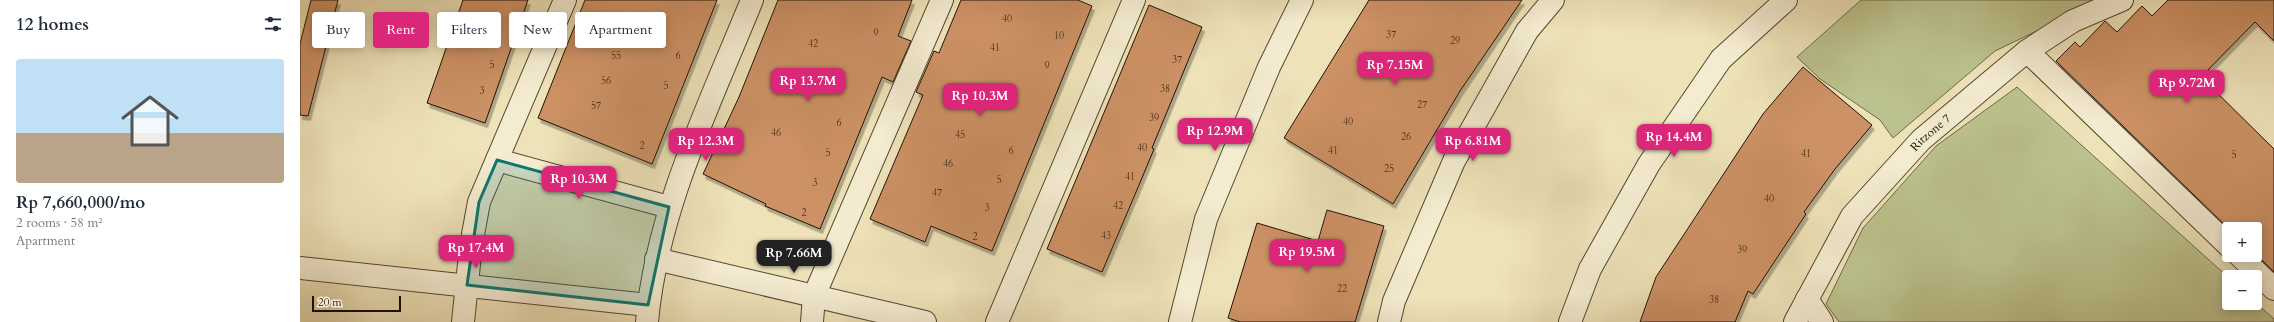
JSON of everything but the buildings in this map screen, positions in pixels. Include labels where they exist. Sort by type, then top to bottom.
[{"type":"street","points":[[463,322],[471,245],[480,202],[565,0]]},
{"type":"street","points":[[300,268],[467,285],[648,314],[656,259],[669,207],[752,0]]},
{"type":"street","points":[[812,322],[814,296],[942,0]]},
{"type":"street","points":[[997,322],[1134,0]]},
{"type":"street","points":[[1180,322],[1206,219],[1269,67],[1302,0]]},
{"type":"street","points":[[1389,322],[1394,301],[1454,161],[1527,31],[1553,0]]},
{"type":"street","points":[[1570,322],[1590,269],[1649,164],[1721,59],[1786,0]]},
{"type":"street","name":"Ritzone 7","points":[[1795,322],[1852,216],[1921,140],[2028,51],[2073,21],[2122,0]]},
{"type":"street","points":[[2028,51],[2222,239]]},
{"type":"street","points":[[497,160],[669,207]]},
{"type":"street","points":[[656,259],[925,322]]},
{"type":"street","points":[[2246,262],[2274,289]]},
{"type":"street","points":[[1807,299],[1822,322]]},
{"type":"highlighted area","points":[[497,160],[669,207],[648,305],[467,285],[479,202]]},
{"type":"green space","points":[[1861,0],[2110,0],[2068,16],[1995,51],[1893,138],[1880,120],[1820,79],[1797,57]]},
{"type":"green space","points":[[2017,87],[2222,272],[2222,310],[2262,310],[2262,308],[2274,319],[2274,322],[1839,322],[1826,304],[1863,228],[1936,146]]}]
